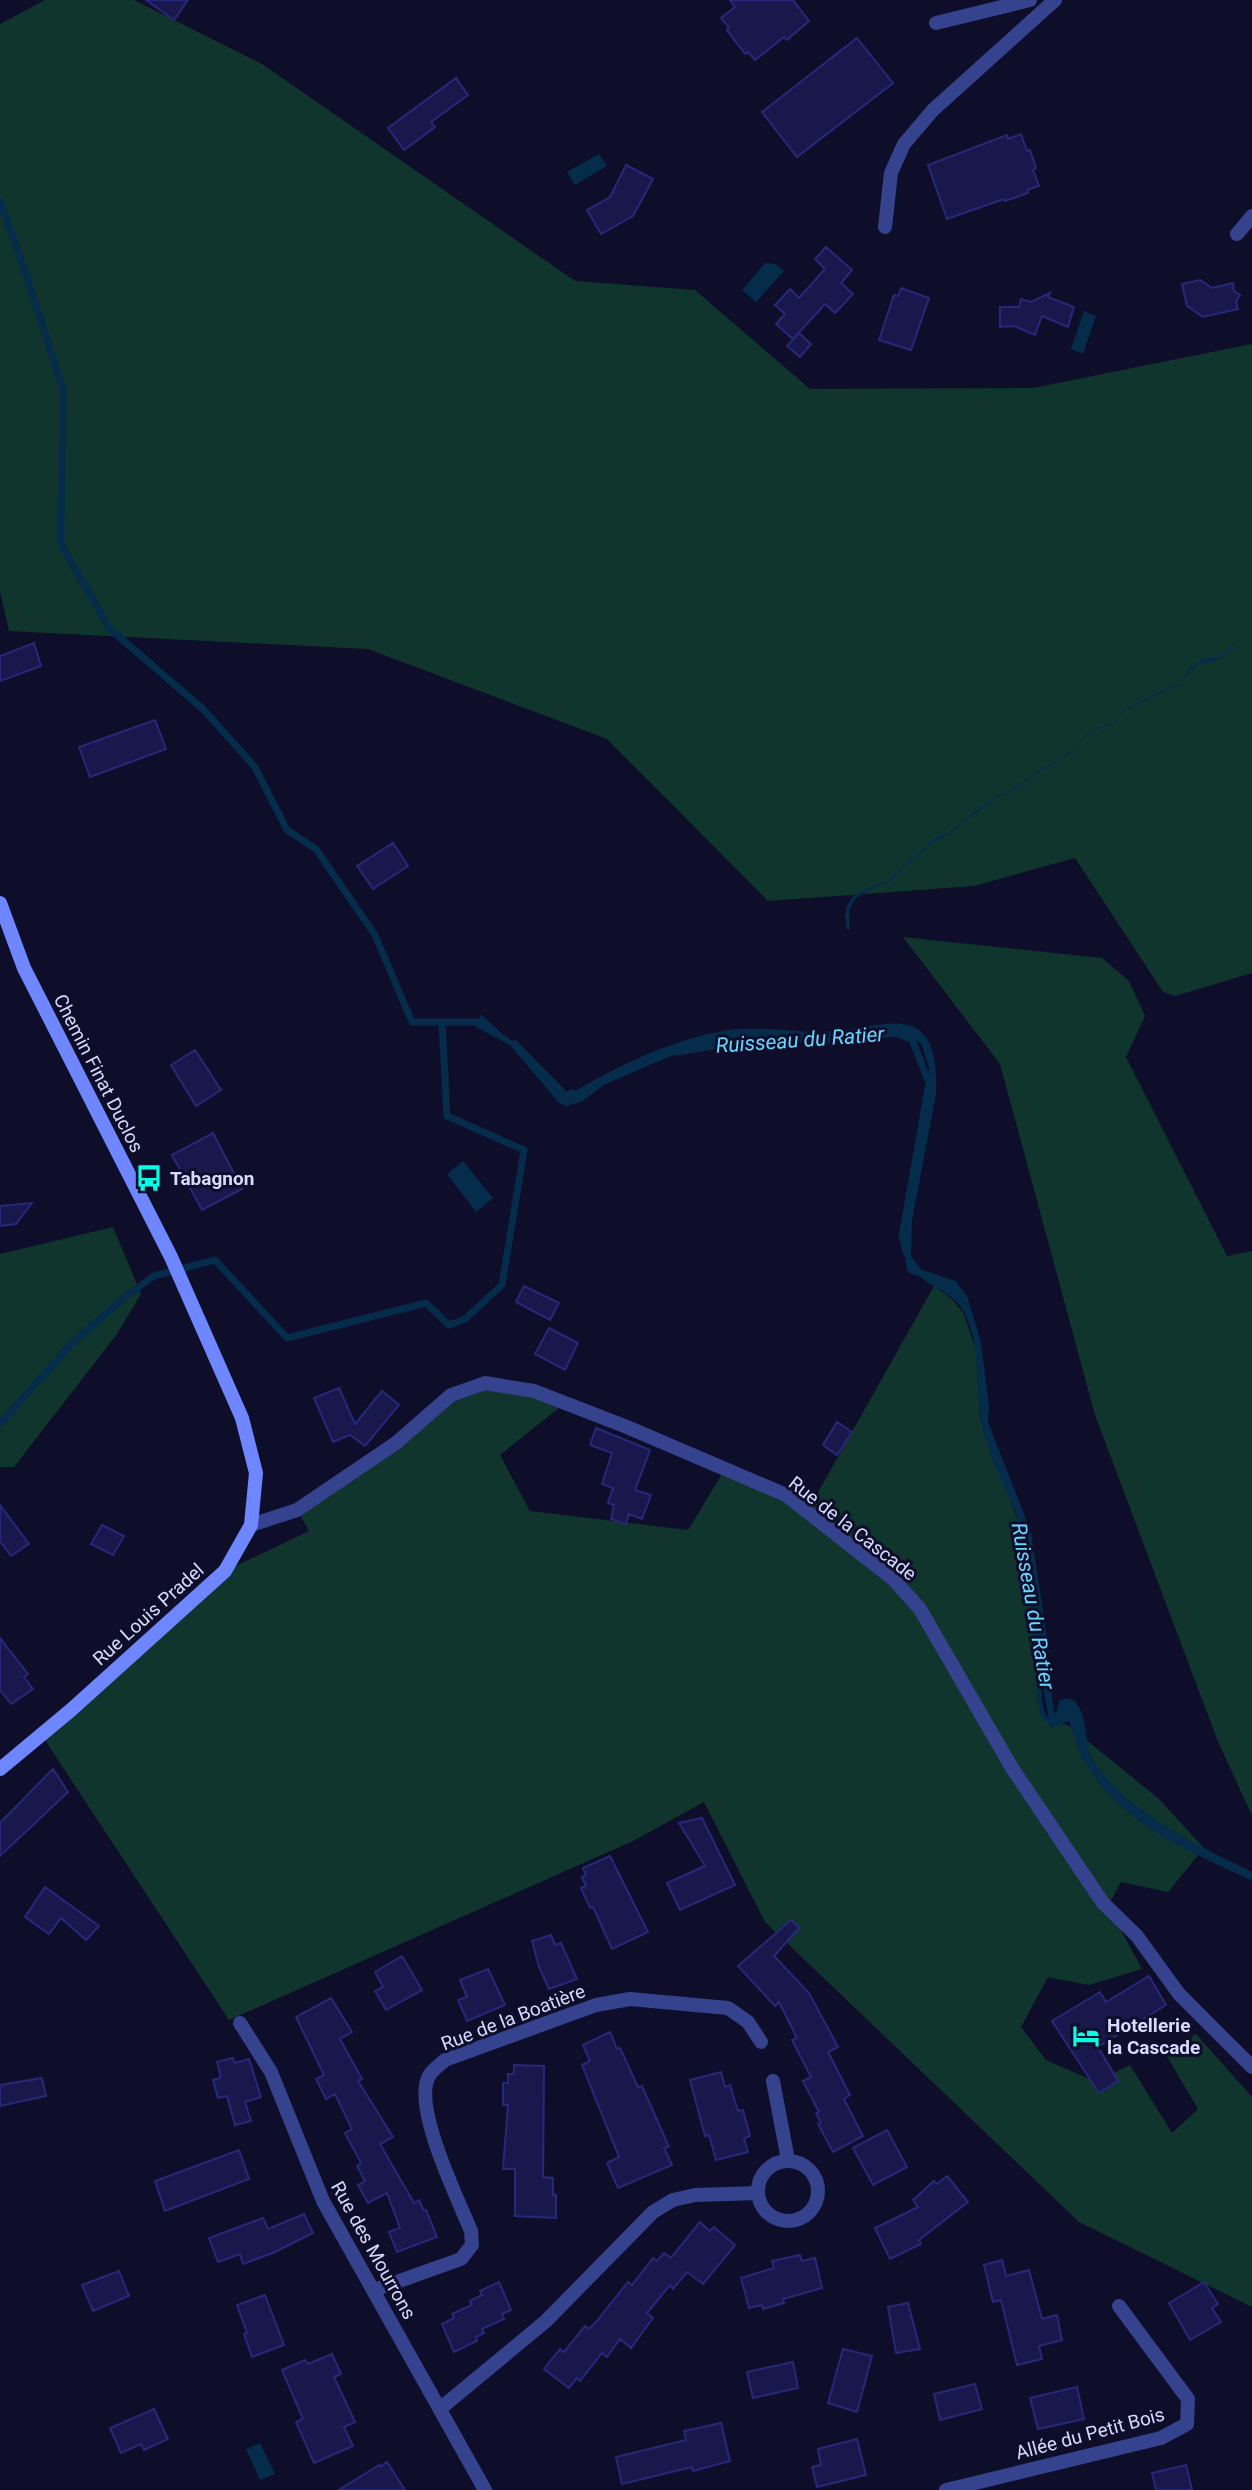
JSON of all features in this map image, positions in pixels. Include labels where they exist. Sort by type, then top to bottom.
[{"type":"main road","name":"Chemin Finat Duclos","points":[[0,903],[24,968],[171,1257]]},
{"type":"main road","name":"Rue Louis Pradel","points":[[0,1769],[71,1710],[225,1571],[251,1525],[256,1473],[242,1418],[171,1257]]},
{"type":"street","points":[[936,23],[1030,0]]},
{"type":"street","points":[[885,227],[891,173],[904,144],[933,110],[1055,0]]},
{"type":"street","points":[[1237,234],[1252,216]]},
{"type":"street","name":"Rue de la Cascade","points":[[251,1525],[297,1510],[396,1443],[451,1395],[485,1383],[534,1391],[627,1427],[786,1495],[893,1579],[920,1609],[1012,1768],[1103,1903],[1137,1936],[1179,1994],[1252,2067]]},
{"type":"street","name":"Rue de la Boatière","points":[[374,2290],[461,2259],[472,2245],[471,2231],[429,2125],[425,2098],[429,2076],[445,2060],[596,2005],[630,1999],[728,2008],[748,2022],[761,2042]]},
{"type":"street","name":"Rue des Mourrons","points":[[240,2023],[271,2072],[323,2201],[485,2490]]},
{"type":"street","points":[[773,2081],[788,2160]]},
{"type":"street","points":[[788,2160],[807,2167],[818,2183],[817,2203],[803,2219],[783,2222],[765,2211],[758,2193],[763,2174],[778,2162],[788,2160]]},
{"type":"street","points":[[440,2408],[546,2321],[653,2211],[673,2200],[695,2195],[758,2193]]},
{"type":"street","name":"Allée du Petit Bois","points":[[946,2490],[1161,2438],[1187,2424],[1188,2399],[1119,2306]]},
{"type":"green space","points":[[45,0],[134,0],[262,64],[575,281],[695,290],[810,389],[1033,388],[1252,344],[1252,973],[1175,996],[1163,992],[1075,858],[974,886],[768,901],[607,739],[368,649],[9,631],[0,592],[0,24]]},
{"type":"green space","points":[[903,937],[1102,958],[1129,981],[1145,1016],[1126,1057],[1227,1256],[1252,1251],[1252,1816],[1217,1739],[1095,1415],[1000,1064]]},
{"type":"green space","points":[[113,1227],[141,1294],[117,1334],[14,1467],[0,1467],[0,1254]]},
{"type":"green space","points":[[934,1286],[952,1299],[964,1314],[976,1350],[980,1418],[1017,1519],[1038,1625],[1037,1699],[1045,1721],[1068,1725],[1159,1799],[1204,1848],[1168,1892],[1121,1882],[1108,1906],[1142,1969],[1089,1985],[1048,1977],[1021,2027],[1046,2060],[1096,2082],[1130,2065],[1172,2133],[1198,2109],[1165,2053],[1196,2034],[1252,2097],[1252,2307],[1079,2222],[765,1922],[704,1802],[633,1841],[229,2020],[41,1734],[225,1571],[309,1531],[297,1510],[451,1395],[485,1383],[565,1403],[500,1455],[530,1511],[688,1530],[725,1469],[807,1512]]},
{"type":"water","points":[[599,154],[607,166],[575,185],[567,172]]},
{"type":"water","points":[[765,263],[775,264],[784,271],[756,302],[742,290]]},
{"type":"water","points":[[1084,311],[1096,316],[1083,354],[1071,349]]},
{"type":"water","points":[[1252,635],[1234,645],[1219,660],[1198,664],[1180,686],[1125,711],[1116,723],[1092,731],[1062,760],[1040,771],[1011,792],[994,799],[948,835],[933,842],[889,882],[856,898],[849,910],[850,929],[847,930],[847,906],[854,895],[887,881],[936,837],[948,833],[991,799],[1009,791],[1041,769],[1060,760],[1093,729],[1115,722],[1124,710],[1171,686],[1179,685],[1188,670],[1202,659],[1219,657],[1233,644]]},
{"type":"water","points":[[481,1014],[521,1048],[566,1096],[605,1074],[665,1047],[728,1030],[819,1032],[903,1024],[917,1029],[928,1041],[935,1062],[936,1094],[912,1221],[911,1256],[928,1278],[958,1285],[967,1296],[981,1342],[989,1406],[988,1422],[1031,1532],[1049,1651],[1041,1685],[1045,1712],[1048,1719],[1052,1719],[1059,1701],[1068,1698],[1074,1701],[1083,1716],[1089,1752],[1112,1784],[1168,1828],[1252,1872],[1252,1881],[1186,1849],[1143,1824],[1106,1791],[1091,1772],[1072,1716],[1067,1715],[1054,1724],[1046,1722],[1041,1715],[1037,1690],[1038,1629],[1027,1550],[1021,1527],[984,1434],[971,1328],[959,1304],[915,1272],[901,1247],[928,1089],[929,1068],[921,1043],[900,1031],[787,1044],[759,1040],[719,1042],[687,1050],[647,1066],[604,1085],[581,1102],[566,1106],[559,1103],[510,1045],[476,1027]]},
{"type":"water","points":[[463,1161],[493,1198],[476,1212],[447,1174]]},
{"type":"water","points":[[260,2443],[275,2474],[260,2480],[246,2449]]},
{"type":"building","points":[[146,0],[188,0],[174,20]]},
{"type":"building","points":[[730,0],[793,0],[809,21],[787,40],[784,37],[755,60],[748,52],[745,54],[721,18],[735,7]]},
{"type":"building","points":[[857,38],[893,83],[797,157],[762,112]]},
{"type":"building","points":[[456,78],[468,95],[431,122],[435,127],[404,150],[388,128]]},
{"type":"building","points":[[1021,134],[1027,151],[1030,150],[1039,186],[1027,190],[1028,193],[947,219],[928,165],[1007,135],[1008,139]]},
{"type":"building","points":[[626,165],[653,179],[633,216],[601,234],[587,210],[610,197]]},
{"type":"building","points":[[826,247],[852,270],[841,283],[853,294],[835,313],[825,304],[793,339],[776,324],[785,314],[775,305],[790,289],[799,298],[825,269],[815,259]]},
{"type":"building","points":[[1200,280],[1212,288],[1233,283],[1234,291],[1240,295],[1236,302],[1238,309],[1203,317],[1187,306],[1182,284]]},
{"type":"building","points":[[901,288],[929,298],[911,350],[879,340],[894,295],[898,296]]},
{"type":"building","points":[[1050,293],[1048,297],[1074,307],[1068,327],[1042,316],[1035,335],[1014,326],[1000,327],[1000,307],[1019,307],[1021,299],[1031,302]]},
{"type":"building","points":[[799,333],[811,344],[800,357],[787,346]]},
{"type":"building","points":[[34,643],[41,666],[0,681],[0,656]]},
{"type":"building","points":[[155,720],[166,749],[90,777],[79,747]]},
{"type":"building","points":[[393,843],[408,866],[373,889],[357,866]]},
{"type":"building","points":[[195,1050],[221,1090],[196,1106],[171,1065]]},
{"type":"building","points":[[213,1133],[242,1189],[202,1210],[172,1155]]},
{"type":"building","points":[[32,1203],[16,1224],[0,1226],[0,1206]]},
{"type":"building","points":[[524,1286],[559,1303],[550,1320],[516,1302]]},
{"type":"building","points":[[549,1328],[578,1343],[565,1370],[535,1354]]},
{"type":"building","points":[[339,1388],[355,1424],[382,1391],[399,1405],[365,1446],[350,1435],[333,1442],[314,1398]]},
{"type":"building","points":[[837,1422],[852,1432],[837,1455],[823,1445]]},
{"type":"building","points":[[596,1428],[650,1450],[635,1490],[651,1495],[642,1519],[629,1514],[626,1524],[611,1519],[614,1505],[608,1503],[613,1488],[602,1484],[612,1453],[590,1445]]},
{"type":"building","points":[[0,1505],[29,1544],[11,1556],[0,1541]]},
{"type":"building","points":[[102,1525],[124,1536],[113,1555],[91,1544]]},
{"type":"building","points":[[0,1638],[28,1674],[24,1677],[33,1689],[11,1704],[0,1690]]},
{"type":"building","points":[[53,1769],[68,1792],[0,1856],[0,1823]]},
{"type":"building","points":[[702,1818],[735,1885],[680,1910],[667,1883],[705,1866],[679,1823]]},
{"type":"building","points":[[610,1856],[648,1932],[612,1949],[581,1888],[586,1886],[582,1877],[586,1875],[583,1868]]},
{"type":"building","points":[[45,1887],[99,1926],[86,1940],[61,1918],[49,1934],[25,1917]]},
{"type":"building","points":[[791,1920],[799,1928],[774,1956],[809,1993],[838,2047],[828,2052],[850,2095],[844,2099],[863,2136],[833,2152],[818,2124],[821,2123],[816,2113],[819,2112],[803,2081],[811,2077],[792,2040],[797,2038],[779,2002],[775,2006],[738,1966]]},
{"type":"building","points":[[551,1935],[555,1945],[561,1943],[577,1979],[549,1989],[532,1941]]},
{"type":"building","points":[[402,1956],[422,1990],[386,2010],[375,1991],[383,1987],[375,1972]]},
{"type":"building","points":[[488,1969],[505,2005],[467,2021],[458,2000],[467,1997],[460,1980]]},
{"type":"building","name":"Hotellerie la Cascade","points":[[1149,1976],[1166,2005],[1098,2047],[1118,2081],[1099,2093],[1052,2021],[1100,1992],[1106,2002]]},
{"type":"building","points":[[331,1998],[352,2032],[340,2039],[362,2079],[358,2081],[393,2137],[380,2144],[414,2203],[419,2200],[424,2211],[426,2210],[437,2237],[397,2252],[389,2232],[400,2228],[387,2193],[368,2203],[358,2185],[365,2181],[357,2166],[361,2163],[345,2133],[352,2129],[335,2094],[326,2099],[316,2079],[324,2075],[296,2017]]},
{"type":"building","points":[[610,2032],[638,2087],[642,2086],[669,2147],[664,2148],[672,2165],[618,2188],[607,2163],[619,2157],[582,2065],[590,2061],[583,2045]]},
{"type":"building","points":[[233,2058],[235,2063],[249,2059],[261,2097],[245,2102],[251,2121],[235,2125],[227,2096],[218,2098],[213,2080],[221,2078],[217,2062]]},
{"type":"building","points":[[514,2065],[544,2066],[543,2177],[553,2178],[556,2218],[515,2216],[515,2169],[503,2169],[508,2105],[503,2105],[503,2083],[508,2083],[508,2074],[514,2074]]},
{"type":"building","points":[[721,2072],[725,2087],[730,2085],[738,2111],[743,2110],[750,2136],[744,2138],[748,2152],[716,2160],[709,2135],[705,2136],[690,2080]]},
{"type":"building","points":[[42,2078],[46,2096],[0,2106],[0,2085]]},
{"type":"building","points":[[887,2130],[907,2167],[873,2185],[853,2148]]},
{"type":"building","points":[[239,2150],[249,2179],[165,2211],[155,2181]]},
{"type":"building","points":[[947,2176],[968,2202],[919,2240],[921,2244],[890,2259],[875,2228],[918,2207],[913,2200],[934,2181],[937,2184]]},
{"type":"building","points":[[304,2214],[313,2233],[243,2264],[240,2254],[218,2262],[209,2238],[263,2218],[268,2229]]},
{"type":"building","points":[[700,2222],[710,2231],[714,2227],[735,2245],[703,2284],[687,2272],[673,2289],[670,2285],[647,2313],[653,2318],[631,2348],[620,2339],[607,2357],[602,2353],[580,2381],[577,2378],[569,2388],[544,2369],[560,2349],[564,2352],[585,2326],[589,2329],[596,2322],[628,2282],[632,2285],[653,2258],[657,2261],[664,2253],[671,2258]]},
{"type":"building","points":[[800,2255],[802,2261],[815,2258],[822,2288],[783,2299],[784,2303],[763,2309],[762,2305],[749,2308],[741,2278],[774,2268],[772,2261]]},
{"type":"building","points":[[1002,2260],[1006,2276],[1029,2270],[1042,2319],[1057,2315],[1062,2340],[1039,2346],[1042,2359],[1017,2365],[1001,2300],[993,2302],[984,2265]]},
{"type":"building","points":[[119,2271],[129,2296],[93,2311],[82,2285]]},
{"type":"building","points":[[499,2282],[511,2310],[502,2314],[504,2319],[482,2329],[484,2333],[476,2337],[477,2341],[454,2352],[442,2324],[454,2318],[452,2314],[472,2305],[470,2301],[482,2295],[480,2291]]},
{"type":"building","points":[[1204,2282],[1218,2304],[1212,2308],[1221,2322],[1190,2340],[1169,2303]]},
{"type":"building","points":[[265,2295],[284,2345],[252,2357],[237,2305]]},
{"type":"building","points":[[908,2303],[920,2349],[896,2353],[888,2307]]},
{"type":"building","points":[[843,2349],[872,2356],[857,2412],[828,2403]]},
{"type":"building","points":[[332,2354],[341,2374],[334,2377],[355,2422],[344,2427],[353,2446],[314,2463],[296,2422],[303,2419],[282,2370],[305,2360],[308,2364]]},
{"type":"building","points":[[793,2362],[798,2388],[753,2398],[747,2372]]},
{"type":"building","points":[[975,2384],[982,2409],[940,2420],[934,2394]]},
{"type":"building","points":[[1077,2387],[1084,2419],[1038,2429],[1030,2398]]},
{"type":"building","points":[[154,2409],[168,2439],[144,2450],[141,2444],[121,2453],[110,2428]]},
{"type":"building","points":[[721,2423],[730,2461],[622,2484],[616,2457],[686,2440],[684,2431]]},
{"type":"building","points":[[857,2439],[866,2475],[817,2487],[812,2467],[821,2465],[818,2449]]},
{"type":"building","points":[[387,2462],[405,2490],[339,2490],[379,2465],[380,2467]]},
{"type":"building","points":[[1186,2465],[1192,2490],[1156,2490],[1152,2473]]},
{"type":"waterway","name":"Ruisseau du Ratier","points":[[0,201],[63,390],[61,545],[110,629],[203,709],[255,767],[287,830],[316,849],[375,935],[412,1022],[478,1022],[484,1025]]},
{"type":"waterway","points":[[0,1424],[71,1344],[125,1297],[154,1276],[215,1260],[287,1338],[426,1303],[449,1325],[465,1319],[502,1285],[524,1150],[447,1116],[442,1022]]},
{"type":"waterway","name":"Ruisseau du Ratier","points":[[823,1040],[894,1033],[912,1039],[929,1083],[902,1237],[905,1246]]},
{"type":"waterway","name":"Ruisseau du Ratier","points":[[677,1052],[745,1041],[770,1041]]},
{"type":"waterway","name":"Ruisseau du Ratier","points":[[515,1044],[566,1096],[572,1093]]},
{"type":"waterway","name":"Ruisseau du Ratier","points":[[909,1261],[911,1270],[954,1284]]},
{"type":"waterway","name":"Ruisseau du Ratier","points":[[1019,1522],[1040,1648]]},
{"type":"waterway","name":"Ruisseau du Ratier","points":[[1042,1660],[1053,1724],[1071,1716],[1085,1757]]},
{"type":"place","name":"Tabagnon","points":[[149,1178]]},
{"type":"place","name":"Hotellerie la Cascade","points":[[1086,2036]]}]
